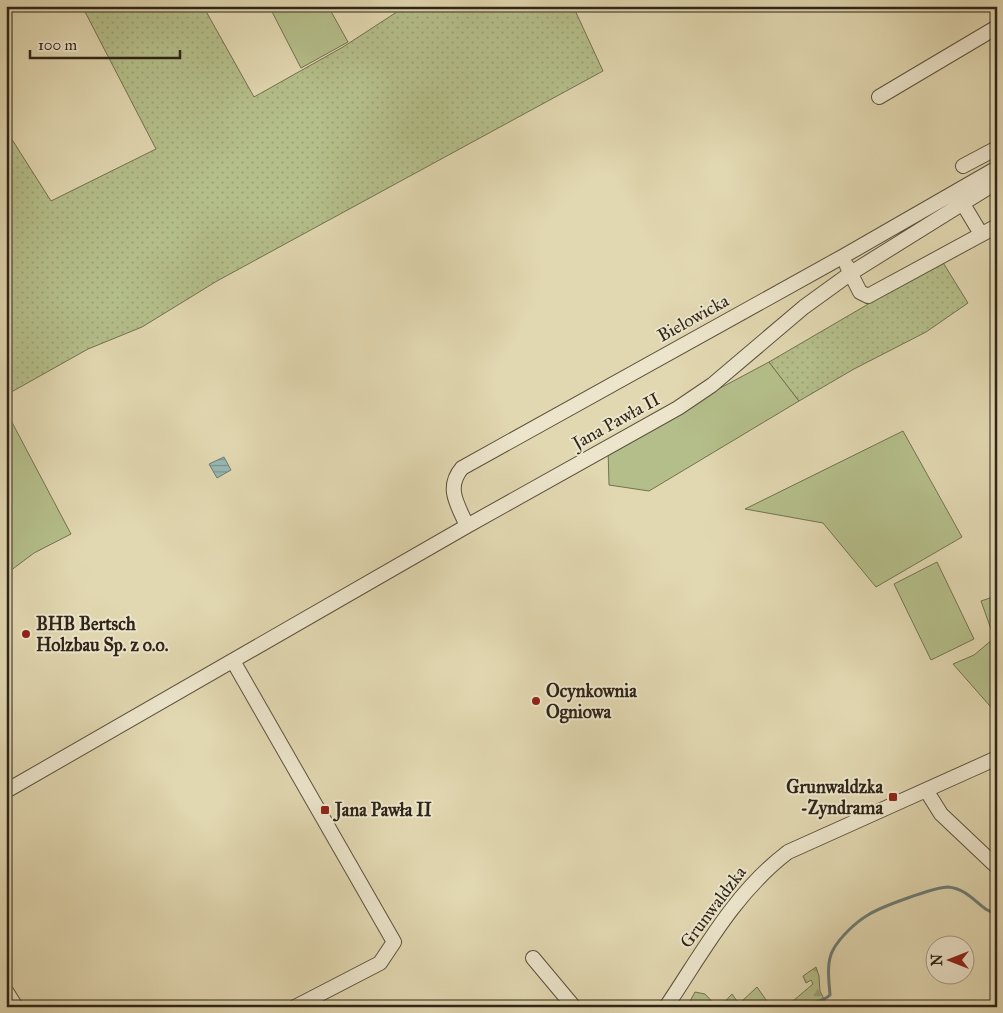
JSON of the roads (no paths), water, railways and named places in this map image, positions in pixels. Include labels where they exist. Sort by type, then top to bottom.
[{"type":"street","points":[[879,97],[997,27]]},
{"type":"street","points":[[963,166],[997,148]]},
{"type":"street","name":"Bielowicka","points":[[467,526],[453,492],[454,481],[462,468],[842,257],[959,197],[997,168]]},
{"type":"street","name":"Jana Pawła II","points":[[6,791],[698,395],[729,372],[804,307],[851,272],[959,197],[997,182]]},
{"type":"street","points":[[959,197],[981,234]]},
{"type":"street","points":[[842,257],[860,292],[868,296],[997,226]]},
{"type":"street","points":[[233,661],[394,942],[380,963],[295,1007]]},
{"type":"street","name":"Grunwaldzka","points":[[666,1007],[735,903],[767,868],[788,852],[997,758]]},
{"type":"street","points":[[926,790],[942,814],[997,867]]},
{"type":"street","points":[[533,958],[574,1007]]},
{"type":"street","points":[[6,991],[16,1007]]},
{"type":"water","points":[[224,457],[231,470],[217,478],[209,464]]},
{"type":"waterway","points":[[802,1007],[830,995],[829,966],[833,950],[849,930],[874,911],[920,894],[948,887],[964,892],[986,909],[997,913]]},
{"type":"place","name":"BHB Bertsch Holzbau Sp. z o.o.","points":[[26,634]]},
{"type":"place","name":"Ocynkownia Ogniowa","points":[[536,701]]},
{"type":"place","name":"Grunwaldzka -Zyndrama","points":[[893,797]]},
{"type":"place","name":"Jana Pawła II","points":[[325,810]]}]
